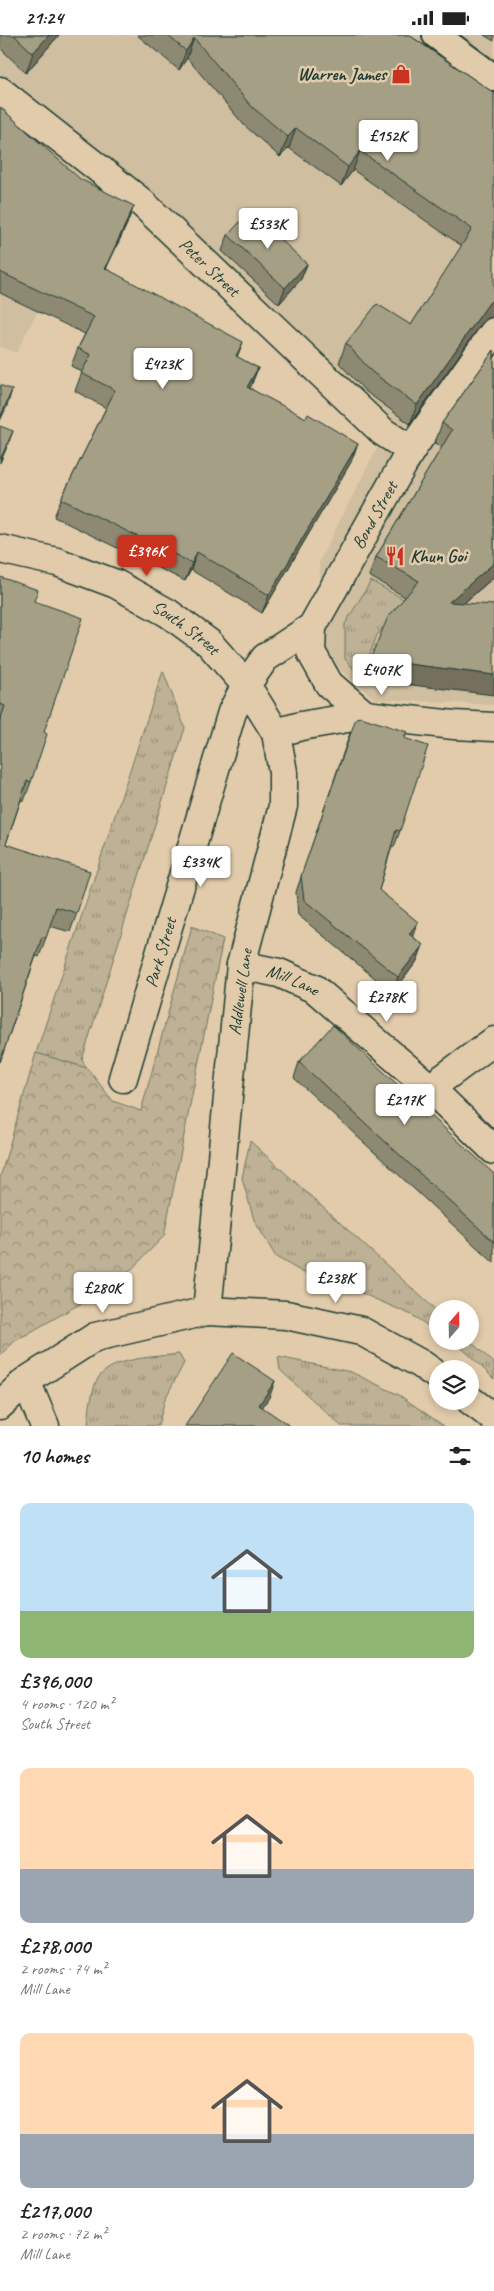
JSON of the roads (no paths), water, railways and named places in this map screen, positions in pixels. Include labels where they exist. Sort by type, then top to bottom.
[{"type":"street","points":[[436,35],[494,78]]},
{"type":"street","name":"Peter Street","points":[[0,91],[140,201],[383,432],[411,450]]},
{"type":"street","name":"Bond Street","points":[[246,685],[265,658],[312,627],[411,450],[494,332]]},
{"type":"street","name":"South Street","points":[[0,549],[57,563],[116,584],[168,613],[209,643],[246,685]]},
{"type":"street","points":[[312,627],[311,652],[329,684],[364,715]]},
{"type":"street","name":"Addlewell Lane","points":[[207,1311],[241,965],[284,806],[283,772],[276,733],[246,685]]},
{"type":"street","name":"Park Street","points":[[122,1078],[232,713],[246,685]]},
{"type":"street","points":[[276,733],[301,726],[364,715],[454,725],[494,727]]},
{"type":"street","name":"Mill Lane","points":[[241,965],[279,973],[315,989],[430,1088],[494,1150]]},
{"type":"street","points":[[430,1088],[494,1041]]},
{"type":"street","points":[[0,1405],[26,1381],[95,1337],[207,1311],[286,1315],[361,1331],[429,1370]]},
{"type":"street","points":[[26,1381],[45,1426]]},
{"type":"street","points":[[479,1407],[494,1418]]},
{"type":"place","name":"Warren James","points":[[401,74]]},
{"type":"place","name":"Khun Goi","points":[[395,556]]}]
